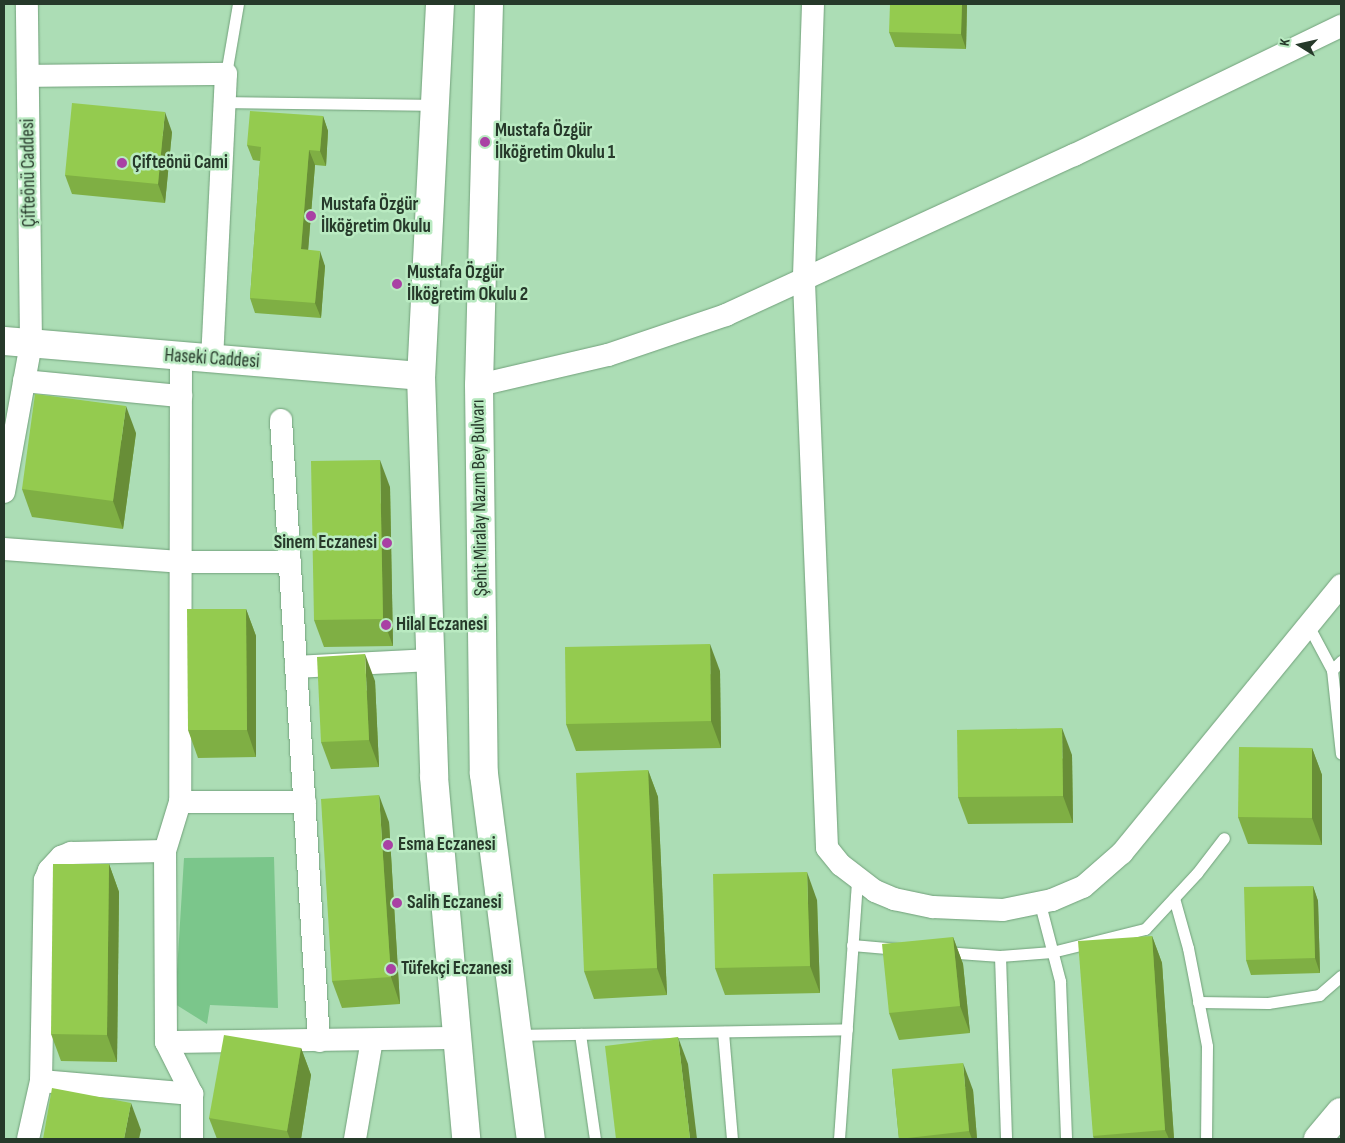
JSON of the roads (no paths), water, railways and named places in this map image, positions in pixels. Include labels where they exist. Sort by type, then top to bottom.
[{"type":"main road","points":[[440,4],[421,376],[434,777],[466,1139]]},
{"type":"main road","name":"Şehit Miralay Nazım Bey Bulvarı","points":[[488,4],[479,384],[484,774],[531,1139]]},
{"type":"main road","name":"Haseki Caddesi","points":[[4,341],[421,376]]},
{"type":"main road","points":[[1318,1139],[1341,1112]]},
{"type":"street","name":"Çifteönü Caddesi","points":[[4,492],[9,435],[24,381],[31,343],[27,4]]},
{"type":"street","points":[[813,4],[804,282],[827,848],[857,880],[876,891],[913,904],[1003,910],[1040,904],[1083,887],[1108,868],[1341,585]]},
{"type":"street","points":[[479,384],[608,355],[726,315],[804,282],[1341,26]]},
{"type":"street","points":[[28,76],[226,74],[212,358]]},
{"type":"street","points":[[181,357],[180,802],[165,851],[166,1042],[192,1094],[192,1139]]},
{"type":"street","points":[[24,381],[181,396]]},
{"type":"street","points":[[281,420],[319,1041]]},
{"type":"street","points":[[4,549],[180,562],[290,562]]},
{"type":"street","points":[[296,666],[430,660]]},
{"type":"street","points":[[180,802],[305,802]]},
{"type":"street","points":[[28,1139],[41,1081],[45,880],[48,870],[61,857],[71,853],[165,851]]},
{"type":"street","points":[[166,1042],[457,1038]]},
{"type":"street","points":[[356,1139],[372,1040]]},
{"type":"street","points":[[41,1081],[192,1094]]},
{"type":"lane","points":[[226,74],[238,4]]},
{"type":"lane","points":[[224,102],[435,105]]},
{"type":"lane","points":[[1308,625],[1332,670],[1341,754]]},
{"type":"lane","points":[[1332,670],[1341,661]]},
{"type":"lane","points":[[931,951],[1000,956],[1052,952],[1145,928],[1174,898],[1224,838]]},
{"type":"lane","points":[[839,1139],[857,880]]},
{"type":"lane","points":[[1174,898],[1207,1046],[1206,1139]]},
{"type":"lane","points":[[1040,904],[1060,981],[1066,1139]]},
{"type":"lane","points":[[852,945],[912,950]]},
{"type":"lane","points":[[1000,956],[1006,1139]]},
{"type":"lane","points":[[1198,1002],[1268,1003],[1319,996],[1341,976]]},
{"type":"lane","points":[[518,1036],[847,1029]]},
{"type":"lane","points":[[723,1032],[732,1139]]},
{"type":"lane","points":[[580,1034],[595,1139]]},
{"type":"place","name":"Mustafa Özgür İlköğretim Okulu 1","points":[[485,142]]},
{"type":"place","name":"Çifteönü Cami","points":[[122,163]]},
{"type":"place","name":"Mustafa Özgür İlköğretim Okulu","points":[[311,216]]},
{"type":"place","name":"Mustafa Özgür İlköğretim Okulu 2","points":[[397,284]]},
{"type":"place","name":"Sinem Eczanesi","points":[[387,543]]},
{"type":"place","name":"Hilal Eczanesi","points":[[386,625]]},
{"type":"place","name":"Esma Eczanesi","points":[[388,845]]},
{"type":"place","name":"Salih Eczanesi","points":[[397,903]]},
{"type":"place","name":"Tüfekçi Eczanesi","points":[[391,969]]}]
